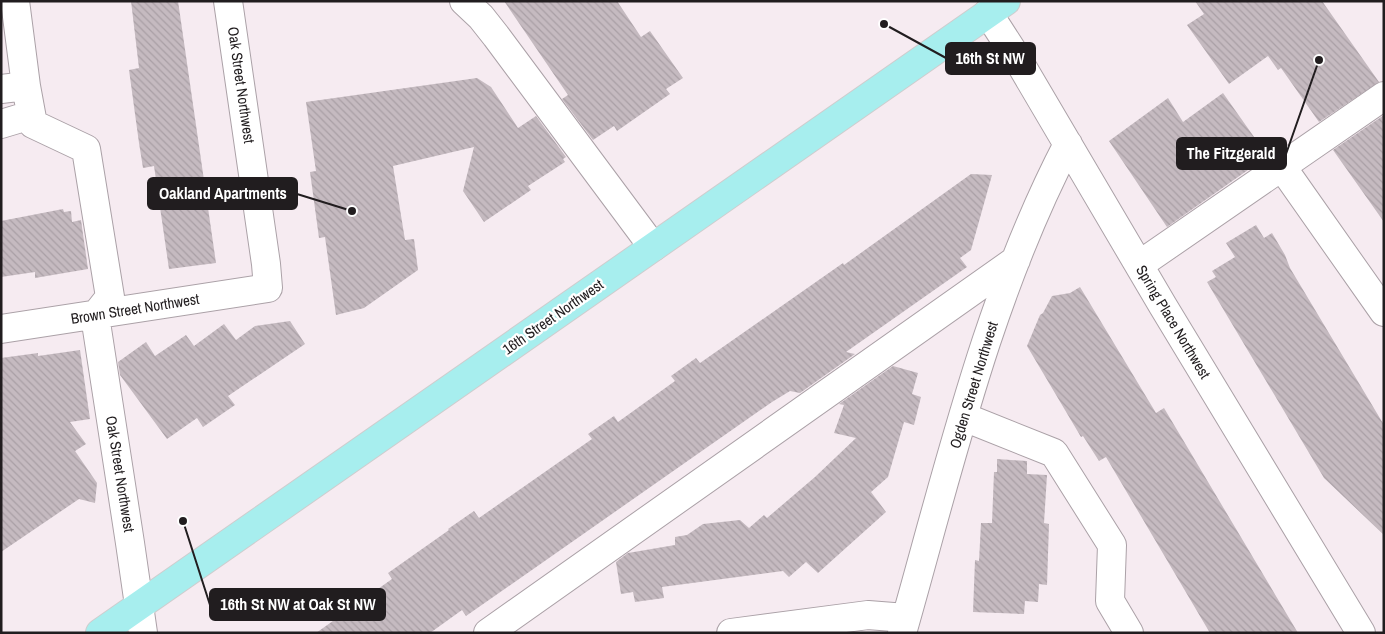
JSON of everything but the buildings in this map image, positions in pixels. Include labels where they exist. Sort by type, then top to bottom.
[{"type":"main road","name":"16th Street Northwest","points":[[100,633],[997,7]]},
{"type":"street","points":[[15,1],[14,87],[31,115],[33,124],[86,149],[110,296],[94,316]]},
{"type":"street","name":"Oak Street Northwest","points":[[228,1],[268,288]]},
{"type":"street","points":[[464,1],[481,17],[496,36],[653,247]]},
{"type":"street","name":"Spring Place Northwest","points":[[997,7],[1017,58],[1139,265],[1362,632]]},
{"type":"street","points":[[1139,265],[1384,96]]},
{"type":"street","points":[[1,124],[31,115]]},
{"type":"street","name":"Ogden Street Northwest","points":[[904,625],[986,340],[1016,260],[1053,173],[1068,144]]},
{"type":"street","points":[[1282,167],[1384,312]]},
{"type":"street","points":[[488,633],[1016,260]]},
{"type":"street","name":"Brown Street Northwest","points":[[1,329],[268,288]]},
{"type":"street","name":"Oak Street Northwest","points":[[94,316],[130,543],[142,633]]},
{"type":"street","points":[[964,417],[1054,454],[1112,545],[1110,601],[1129,633]]},
{"type":"street","points":[[731,633],[860,616],[904,625]]},
{"type":"place","name":"16th St NW","points":[[884,24]]},
{"type":"place","name":"The Fitzgerald","points":[[1319,60]]},
{"type":"place","name":"Oakland Apartments","points":[[352,211]]},
{"type":"place","name":"16th St NW at Oak St NW","points":[[183,521]]}]
